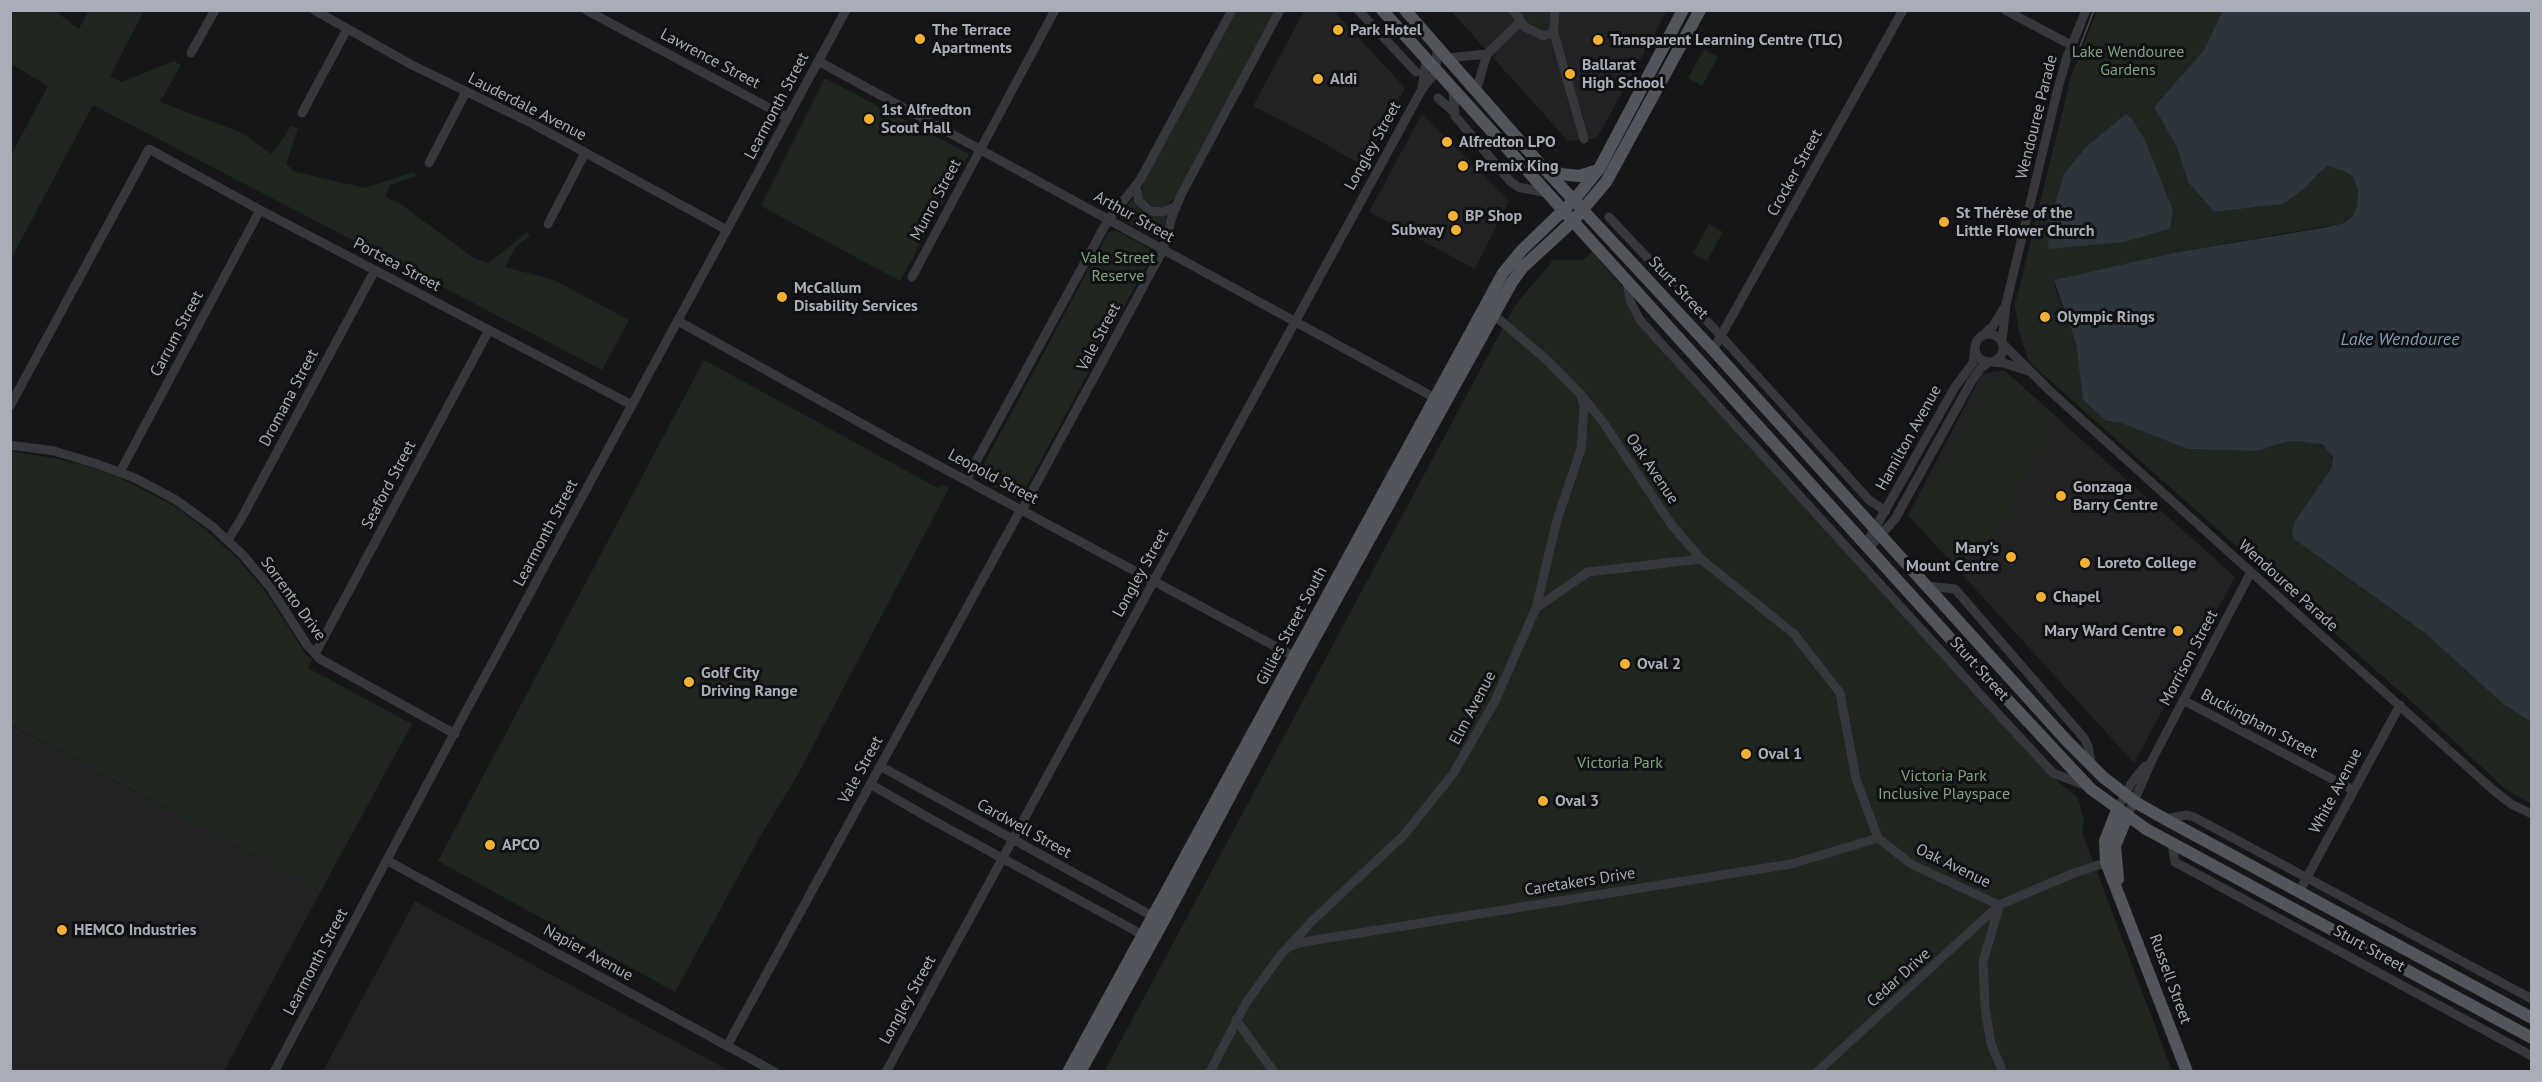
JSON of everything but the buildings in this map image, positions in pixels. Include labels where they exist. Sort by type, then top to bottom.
[{"type":"main road","name":"Sturt Street","points":[[1382,10],[1948,636],[2091,789],[2122,814],[2172,844],[2532,1038]]},
{"type":"main road","name":"Sturt Street","points":[[1405,10],[1541,165],[1713,350],[2092,767],[2130,798],[2165,819],[2532,1018]]},
{"type":"main road","points":[[1578,205],[1683,10]]},
{"type":"main road","points":[[1568,216],[1606,182],[1700,10]]},
{"type":"main road","points":[[1541,165],[1570,176],[1578,176],[1599,169]]},
{"type":"main road","name":"Gillies Street South","points":[[1440,401],[1523,267],[1568,216]]},
{"type":"main road","name":"Gillies Street South","points":[[1068,1071],[1158,920],[1440,401],[1508,265],[1568,216]]},
{"type":"main road","name":"Russell Street","points":[[2122,814],[2111,861],[2122,897],[2187,1071]]},
{"type":"main road","name":"Gillies Street South","points":[[1080,1071],[1148,938]]},
{"type":"street","points":[[191,53],[215,10]]},
{"type":"street","name":"Lauderdale Avenue","points":[[314,10],[412,65],[585,153],[727,230]]},
{"type":"street","name":"Lawrence Street","points":[[586,10],[788,118]]},
{"type":"street","name":"Learmonth Street","points":[[274,1071],[846,10]]},
{"type":"street","name":"Munro Street","points":[[912,277],[1056,10]]},
{"type":"street","points":[[966,480],[1108,220],[1136,187],[1232,10]]},
{"type":"street","name":"Vale Street","points":[[727,1046],[1163,250],[1175,207],[1280,10]]},
{"type":"street","points":[[1358,10],[1416,72]]},
{"type":"street","points":[[1514,10],[1520,22],[1540,35],[1547,35],[1553,30],[1556,24],[1555,10]]},
{"type":"street","name":"Crocker Street","points":[[1713,350],[1903,10]]},
{"type":"street","points":[[2005,10],[2071,45]]},
{"type":"street","name":"Wendouree Parade","points":[[2086,10],[2071,45],[2058,88],[2006,304],[2003,343],[2030,372],[2501,797],[2532,814]]},
{"type":"street","points":[[1476,91],[1487,54],[1520,22]]},
{"type":"street","points":[[302,113],[347,29]]},
{"type":"street","points":[[1553,30],[1584,139]]},
{"type":"street","points":[[1390,45],[1422,55]]},
{"type":"street","points":[[1436,72],[1437,47]]},
{"type":"street","points":[[1447,58],[1487,54]]},
{"type":"street","name":"Longley Street","points":[[1422,55],[1422,89]]},
{"type":"street","name":"Arthur Street","points":[[819,61],[1440,401]]},
{"type":"street","name":"Longley Street","points":[[886,1071],[1422,89],[1436,72]]},
{"type":"street","points":[[1454,90],[1454,111],[1457,118],[1513,183],[1522,188],[1547,193]]},
{"type":"street","points":[[429,163],[466,92]]},
{"type":"street","points":[[1438,98],[1454,111]]},
{"type":"street","name":"Portsea Street","points":[[10,406],[149,149],[260,210],[632,405]]},
{"type":"street","points":[[548,224],[585,153]]},
{"type":"street","points":[[1136,187],[1139,201],[1150,211],[1163,212],[1175,207]]},
{"type":"street","name":"Carrum Street","points":[[120,472],[260,210]]},
{"type":"street","name":"Sturt Street","points":[[1610,217],[1869,500],[1886,510]]},
{"type":"street","name":"Dromana Street","points":[[228,540],[375,270]]},
{"type":"street","name":"Sturt Street","points":[[1627,280],[1630,301],[1640,320],[1936,645],[2051,771],[2091,789]]},
{"type":"street","name":"Wendouree Parade","points":[[1984,334],[1993,326],[2006,304]]},
{"type":"street","points":[[1494,315],[1548,361],[1581,394]]},
{"type":"street","name":"Leopold Street","points":[[678,321],[1298,659]]},
{"type":"street","name":"Seaford Street","points":[[315,654],[489,330]]},
{"type":"street","points":[[1984,334],[1995,334],[2003,343],[2002,354],[1990,362],[1979,357],[1975,347],[1977,339],[1984,334]]},
{"type":"street","name":"Hamilton Avenue","points":[[1878,532],[1886,510],[1955,387],[1972,363],[1975,347]]},
{"type":"street","name":"Wendouree Parade","points":[[1990,362],[2004,363],[2030,372]]},
{"type":"street","name":"Hamilton Avenue","points":[[1867,546],[1878,532],[1896,516],[1971,382],[1981,368],[1990,362]]},
{"type":"street","name":"Oak Avenue","points":[[1581,394],[1603,422],[1671,524],[1701,559],[1794,634],[1840,693],[1856,779],[1878,838],[1911,864],[1999,904],[2111,861]]},
{"type":"street","name":"Elm Avenue","points":[[1210,1071],[1236,1020],[1262,978],[1286,949],[1404,835],[1448,782],[1495,701],[1536,608],[1557,520],[1581,449],[1584,410],[1581,394]]},
{"type":"street","name":"Sorrento Drive","points":[[10,445],[70,455],[120,472],[176,500],[228,540],[270,587],[315,654],[330,665],[455,734]]},
{"type":"street","points":[[1536,608],[1588,572],[1701,559]]},
{"type":"street","name":"Morrison Street","points":[[2130,798],[2252,572]]},
{"type":"street","name":"Sturt Street","points":[[1927,586],[1955,589],[2084,738],[2092,767]]},
{"type":"street","points":[[1936,645],[1948,636]]},
{"type":"street","name":"Buckingham Street","points":[[2183,700],[2353,790]]},
{"type":"street","name":"White Avenue","points":[[2299,892],[2400,705]]},
{"type":"street","name":"Cardwell Street","points":[[880,766],[1158,920]]},
{"type":"street","points":[[870,784],[1148,938]]},
{"type":"street","name":"Russell Street","points":[[2122,814],[2130,798]]},
{"type":"street","name":"Sturt Street","points":[[2165,819],[2184,815],[2194,817],[2532,999]]},
{"type":"street","name":"Caretakers Drive","points":[[1286,949],[1303,942],[1791,864],[1878,838]]},
{"type":"street","name":"Sturt Street","points":[[2172,844],[2175,862],[2532,1056]]},
{"type":"street","name":"Napier Avenue","points":[[388,861],[775,1071]]},
{"type":"street","points":[[1999,904],[1983,962],[1985,1008],[1990,1035],[2003,1071]]},
{"type":"street","name":"Cedar Drive","points":[[1817,1071],[1999,904]]},
{"type":"street","points":[[1236,1020],[1274,1071]]},
{"type":"shaded area","points":[[1304,11],[1334,11],[1405,88],[1363,166],[1253,106]]},
{"type":"shaded area","name":"Ballarat High School","points":[[1451,11],[1667,11],[1597,138],[1568,141]]},
{"type":"shaded area","points":[[1422,114],[1509,201],[1475,269],[1369,212]]},
{"type":"shaded area","name":"Loreto College","points":[[2004,370],[2235,577],[2134,763],[1908,515],[1982,374]]},
{"type":"shaded area","points":[[10,725],[321,891],[224,1071],[11,1071]]},
{"type":"shaded area","points":[[415,901],[730,1071],[323,1071]]},
{"type":"green space","points":[[11,10],[55,11],[79,29],[88,11],[144,11],[110,76],[122,82],[174,61],[181,65],[160,102],[240,132],[272,154],[291,126],[298,129],[286,164],[296,172],[365,188],[414,172],[417,176],[390,185],[385,197],[399,203],[475,259],[489,263],[527,232],[530,236],[515,248],[505,267],[554,280],[629,320],[602,370],[93,105],[11,259],[11,155],[48,86],[11,64]]},
{"type":"green space","name":"Vale Street Reserve","points":[[1236,11],[1276,11],[1175,198],[1165,207],[1153,207],[1142,197],[1143,182]]},
{"type":"green space","points":[[1517,11],[1548,11],[1549,24],[1543,30],[1530,27]]},
{"type":"green space","name":"Lake Wendouree Gardens","points":[[2097,11],[2223,11],[2204,50],[2154,107],[2177,148],[2188,182],[2214,212],[2283,204],[2304,189],[2328,166],[2353,177],[2358,190],[2357,205],[2353,216],[2344,223],[2173,253],[2055,280],[2054,285],[2076,344],[2083,400],[2106,421],[2121,423],[2187,449],[2256,451],[2286,442],[2299,441],[2313,442],[2329,449],[2333,461],[2331,469],[2295,521],[2294,539],[2425,633],[2503,704],[2531,722],[2531,804],[2504,788],[2423,712],[2029,362],[2019,332],[2015,305],[2071,76]],"holes":[[[2126,115],[2158,176],[2173,212],[2170,229],[2125,242],[2087,244],[2086,147]]]},
{"type":"green space","points":[[1704,49],[1718,57],[1702,86],[1688,78]]},
{"type":"green space","points":[[825,78],[969,154],[900,281],[761,206]]},
{"type":"green space","points":[[1133,198],[1138,207],[1147,215],[1167,217],[1160,240],[1126,222],[1123,211]]},
{"type":"green space","points":[[1709,224],[1723,232],[1707,261],[1693,254]]},
{"type":"green space","name":"Vale Street Reserve","points":[[1115,230],[1150,249],[1151,257],[1022,495],[1016,498],[981,479],[979,473],[1108,233]]},
{"type":"green space","name":"Victoria Park","points":[[1592,252],[1623,287],[1626,303],[1633,317],[2055,779],[2078,798],[2084,821],[2082,832],[2172,1071],[1104,1072],[1514,307],[1553,260],[1584,260]]},
{"type":"green space","name":"Golf City Driving Range","points":[[704,360],[938,488],[943,485],[949,488],[797,776],[761,835],[675,992],[438,861]]},
{"type":"green space","points":[[2010,376],[2059,419],[2011,509],[1995,532],[1961,566],[1913,514],[1986,381]]},
{"type":"green space","points":[[10,451],[90,467],[118,477],[171,504],[204,528],[235,556],[265,591],[305,653],[312,660],[308,668],[412,724],[321,891],[11,725]]},
{"type":"water","name":"Lake Wendouree","points":[[2223,10],[2531,11],[2531,722],[2503,704],[2425,633],[2294,539],[2292,532],[2295,521],[2331,469],[2333,457],[2323,445],[2299,441],[2286,442],[2256,451],[2187,449],[2121,423],[2106,421],[2083,400],[2076,344],[2054,280],[2173,253],[2344,223],[2353,216],[2357,205],[2358,190],[2353,177],[2328,166],[2304,189],[2283,204],[2214,212],[2188,182],[2177,148],[2154,107],[2204,50]]},
{"type":"water","points":[[2126,114],[2132,119],[2145,140],[2173,211],[2170,229],[2125,242],[2049,249],[2046,233],[2064,174],[2086,147]]},
{"type":"tram line","points":[[2078,52],[2094,10]]},
{"type":"place","name":"Park Hotel","points":[[1338,30]]},
{"type":"place","name":"The Terrace Apartments","points":[[920,39]]},
{"type":"place","name":"Transparent Learning Centre (TLC)","points":[[1598,40]]},
{"type":"place","name":"Ballarat High School","points":[[1570,74]]},
{"type":"place","name":"Aldi","points":[[1318,79]]},
{"type":"place","name":"1st Alfredton Scout Hall","points":[[869,119]]},
{"type":"place","name":"Alfredton LPO","points":[[1447,142]]},
{"type":"place","name":"Premix King","points":[[1463,166]]},
{"type":"place","name":"BP Shop","points":[[1453,216]]},
{"type":"place","name":"St Thérèse of the Little Flower Church","points":[[1944,222]]},
{"type":"place","name":"Subway","points":[[1456,230]]},
{"type":"place","name":"McCallum Disability Services","points":[[782,297]]},
{"type":"place","name":"Olympic Rings","points":[[2045,317]]},
{"type":"place","name":"Gonzaga Barry Centre","points":[[2061,496]]},
{"type":"place","name":"Mary's Mount Centre","points":[[2011,557]]},
{"type":"place","name":"Loreto College","points":[[2085,563]]},
{"type":"place","name":"Chapel","points":[[2041,597]]},
{"type":"place","name":"Mary Ward Centre","points":[[2178,631]]},
{"type":"place","name":"Oval 2","points":[[1625,664]]},
{"type":"place","name":"Golf City Driving Range","points":[[689,682]]},
{"type":"place","name":"Oval 1","points":[[1746,754]]},
{"type":"place","name":"Oval 3","points":[[1543,801]]},
{"type":"place","name":"APCO","points":[[490,845]]},
{"type":"place","name":"HEMCO Industries","points":[[62,930]]},
{"type":"park label","name":"Victoria Park Inclusive Playspace","points":[[1944,785]]}]
